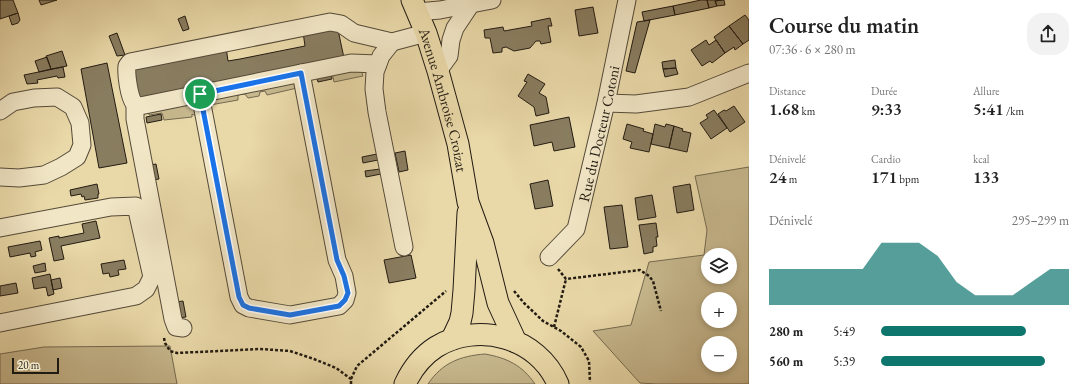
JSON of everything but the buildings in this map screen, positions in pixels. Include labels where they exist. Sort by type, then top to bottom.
[{"type":"main road","name":"Avenue Ambroise Croizat","points":[[415,6],[426,33],[438,71],[458,144],[468,202],[483,243],[498,303],[516,342]]},
{"type":"main road","name":"Avenue Ambroise Croizat","points":[[452,339],[462,314],[468,202]]},
{"type":"main road","points":[[405,384],[410,373],[422,359],[436,348],[452,339],[483,334],[500,336],[516,342],[530,350],[541,359],[558,382]]},
{"type":"street","points":[[415,6],[440,10],[492,0]]},
{"type":"street","name":"Rue du Docteur Cotoni","points":[[549,257],[576,229],[606,103],[627,0]]},
{"type":"street","points":[[438,71],[449,56],[451,40],[455,28],[471,4]]},
{"type":"street","points":[[183,328],[176,327],[172,319],[135,119],[135,105],[132,99],[126,72],[127,66],[130,62],[330,22],[341,24],[354,33],[392,42],[426,33]]},
{"type":"street","points":[[392,42],[381,56],[375,72],[374,89],[377,112],[404,247]]},
{"type":"street","points":[[135,105],[140,106],[351,64],[378,64]]},
{"type":"street","points":[[200,94],[239,297],[243,305],[249,308],[290,315],[339,306],[345,300],[348,293],[344,276],[337,260],[301,73]]},
{"type":"street","points":[[606,103],[636,104],[689,97],[749,73]]},
{"type":"street","points":[[0,111],[13,102],[34,98],[57,98],[73,107],[80,123],[82,145],[76,157],[61,168],[44,175],[19,178],[0,176]]},
{"type":"street","points":[[0,228],[111,207],[136,206],[152,277],[146,289],[136,296],[0,323]]},
{"type":"path","points":[[549,257],[566,279]]},
{"type":"path","points":[[566,279],[640,270],[649,276],[653,281],[661,311]]},
{"type":"path","points":[[554,327],[566,279]]},
{"type":"path","points":[[351,384],[350,379],[357,366],[446,291],[451,290]]},
{"type":"path","points":[[514,290],[543,321],[554,327],[581,347],[589,361],[590,382]]},
{"type":"path","points":[[164,336],[165,343],[170,351],[177,353],[260,349],[290,351],[336,368],[350,379]]},
{"type":"shaded area","points":[[360,70],[363,76],[334,82],[332,71]]},
{"type":"shaded area","points":[[293,80],[297,88],[267,95],[265,91],[260,92],[259,96],[248,98],[245,94],[238,95],[238,100],[210,105],[213,98]]},
{"type":"shaded area","points":[[194,100],[196,116],[192,114],[192,117],[164,120],[162,113],[149,115],[149,112]]},
{"type":"shaded area","points":[[749,167],[749,384],[640,383],[593,331],[631,325],[649,262],[701,255],[701,284],[737,284],[737,248],[705,248],[707,230],[695,176]]},
{"type":"shaded area","points":[[170,346],[177,384],[0,384],[0,354],[44,347]]},
{"type":"shaded area","points":[[485,354],[513,363],[525,372],[535,384],[428,384],[439,371],[452,362]]},
{"type":"route","points":[[301,73],[337,260],[344,276],[348,293],[345,300],[339,306],[290,315],[249,308],[243,305],[239,297],[200,94],[301,73]]}]
